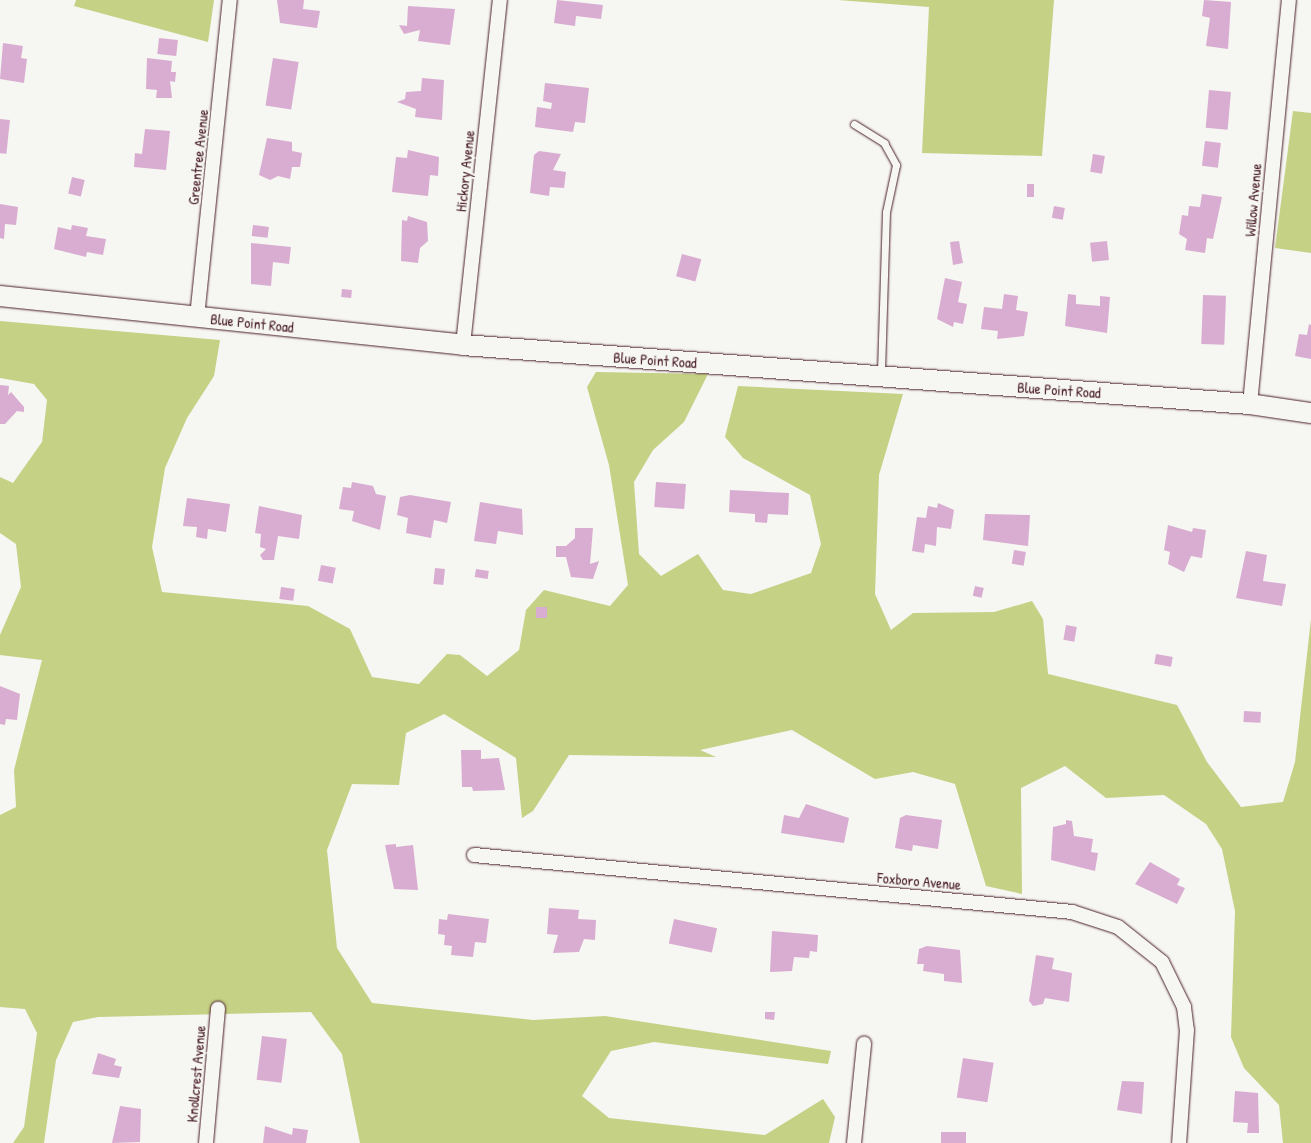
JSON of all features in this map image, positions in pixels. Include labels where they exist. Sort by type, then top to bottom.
[{"type":"street","name":"Greentree Avenue","points":[[197,317],[230,0]]},
{"type":"street","name":"Hickory Avenue","points":[[463,345],[500,0]]},
{"type":"street","name":"Willow Avenue","points":[[1250,404],[1289,0]]},
{"type":"street","name":"Blue Point Road","points":[[0,296],[463,345],[1250,404],[1311,413]]},
{"type":"street","name":"Foxboro Avenue","points":[[474,855],[1072,912],[1118,927],[1162,962],[1184,1007],[1188,1030],[1179,1143]]},
{"type":"street","name":"Knollcrest Avenue","points":[[206,1143],[218,1009]]},
{"type":"street","points":[[854,1143],[864,1044]]},
{"type":"lane","points":[[854,124],[884,143],[896,165],[886,212],[881,376]]},
{"type":"green space","points":[[76,0],[214,0],[208,42],[74,6]]},
{"type":"green space","points":[[838,0],[1054,0],[1042,156],[922,153],[929,7]]},
{"type":"green space","points":[[1293,111],[1311,113],[1311,253],[1275,248]]},
{"type":"green space","points":[[0,321],[220,340],[214,376],[187,418],[165,468],[152,547],[162,592],[308,606],[350,629],[372,677],[419,684],[447,654],[460,655],[487,676],[519,650],[526,610],[544,590],[610,606],[628,585],[609,465],[587,387],[596,372],[708,374],[684,422],[653,450],[634,482],[639,554],[661,576],[698,554],[723,590],[751,594],[811,573],[821,544],[810,495],[743,458],[725,437],[738,386],[903,394],[879,475],[875,594],[891,630],[913,613],[994,612],[1032,601],[1043,619],[1048,674],[1177,705],[1207,762],[1241,807],[1283,802],[1295,762],[1311,619],[1311,1143],[1283,1143],[1279,1105],[1244,1068],[1231,1037],[1235,911],[1222,849],[1206,824],[1164,795],[1106,798],[1065,766],[1021,788],[1022,894],[986,886],[955,784],[913,772],[875,779],[792,730],[700,750],[716,757],[569,755],[533,811],[522,818],[516,758],[444,714],[406,733],[399,785],[352,784],[327,850],[337,948],[372,1003],[533,1020],[605,1016],[831,1051],[828,1064],[654,1042],[611,1051],[582,1096],[609,1118],[765,1135],[823,1099],[835,1117],[829,1143],[360,1143],[342,1054],[311,1012],[98,1017],[73,1022],[56,1060],[44,1143],[13,1143],[24,1127],[37,1033],[25,1009],[0,1007],[0,815],[16,807],[14,770],[42,660],[0,655],[0,635],[21,587],[16,544],[0,533],[0,477],[13,483],[42,442],[47,400],[34,384],[0,378]]},
{"type":"building","points":[[277,0],[304,0],[303,9],[320,11],[317,28],[280,23]]},
{"type":"building","points":[[557,0],[603,5],[601,19],[576,16],[575,26],[554,23]]},
{"type":"building","points":[[1204,0],[1231,2],[1228,49],[1206,46],[1210,18],[1202,16]]},
{"type":"building","points":[[408,6],[455,9],[450,45],[418,41],[420,30],[404,34],[399,25],[407,26]]},
{"type":"building","points":[[159,38],[178,40],[176,56],[157,54]]},
{"type":"building","points":[[3,43],[23,46],[21,58],[27,59],[24,83],[0,79]]},
{"type":"building","points":[[147,58],[172,61],[171,72],[176,72],[175,82],[170,81],[172,98],[156,98],[157,90],[146,89]]},
{"type":"building","points":[[273,58],[299,62],[291,109],[265,105]]},
{"type":"building","points":[[422,78],[444,80],[442,120],[415,117],[416,109],[397,102],[405,99],[406,92],[421,91]]},
{"type":"building","points":[[545,83],[589,88],[585,123],[575,122],[573,132],[535,127],[537,107],[551,109],[552,103],[543,101]]},
{"type":"building","points":[[1209,90],[1231,92],[1228,130],[1206,128]]},
{"type":"building","points":[[0,119],[10,120],[6,154],[0,153]]},
{"type":"building","points":[[145,129],[170,131],[166,170],[134,167],[135,153],[142,154]]},
{"type":"building","points":[[267,138],[292,142],[292,151],[302,153],[300,167],[292,167],[290,179],[278,176],[270,180],[259,175]]},
{"type":"building","points":[[1205,141],[1221,143],[1218,168],[1202,166]]},
{"type":"building","points":[[408,150],[439,157],[438,176],[430,175],[428,196],[392,192],[396,157],[407,158]]},
{"type":"building","points":[[539,151],[561,154],[553,170],[566,172],[564,188],[550,187],[549,196],[530,193],[534,155]]},
{"type":"building","points":[[1093,154],[1105,156],[1102,174],[1090,172]]},
{"type":"building","points":[[72,177],[85,180],[81,196],[68,194]]},
{"type":"building","points":[[1027,184],[1034,184],[1034,197],[1027,197]]},
{"type":"building","points":[[1202,194],[1222,197],[1213,239],[1207,238],[1205,253],[1185,250],[1187,239],[1179,234],[1182,215],[1188,216],[1189,206],[1200,207]]},
{"type":"building","points":[[0,204],[18,207],[16,225],[5,224],[4,239],[0,238]]},
{"type":"building","points":[[1054,206],[1065,208],[1063,220],[1052,218]]},
{"type":"building","points":[[408,216],[427,222],[428,241],[420,248],[418,263],[401,261],[402,220],[407,221]]},
{"type":"building","points":[[72,225],[88,228],[86,236],[106,239],[103,255],[87,252],[86,257],[54,249],[58,227],[71,230]]},
{"type":"building","points":[[253,225],[269,227],[268,238],[252,236]]},
{"type":"building","points":[[959,241],[963,263],[953,265],[950,242]]},
{"type":"building","points":[[1107,241],[1109,260],[1092,262],[1090,243]]},
{"type":"building","points":[[251,243],[291,247],[289,264],[273,262],[271,286],[251,284]]},
{"type":"building","points":[[682,254],[701,259],[695,281],[676,276]]},
{"type":"building","points":[[945,278],[962,282],[958,302],[967,304],[963,324],[954,322],[953,327],[937,319]]},
{"type":"building","points":[[342,289],[352,290],[351,298],[341,297]]},
{"type":"building","points":[[1004,294],[1018,296],[1016,310],[1028,312],[1024,336],[997,339],[998,331],[981,329],[984,307],[1002,309]]},
{"type":"building","points":[[1068,294],[1076,295],[1076,304],[1100,306],[1100,296],[1110,297],[1107,333],[1065,326]]},
{"type":"building","points":[[1203,295],[1226,296],[1224,345],[1201,344]]},
{"type":"building","points":[[1309,324],[1311,325],[1311,359],[1295,356],[1299,334],[1307,335]]},
{"type":"building","points":[[0,385],[9,386],[8,395],[11,392],[24,407],[24,412],[17,411],[5,424],[0,424]]},
{"type":"building","points":[[352,482],[373,486],[376,494],[386,496],[380,530],[352,521],[354,511],[339,509],[343,487],[351,488]]},
{"type":"building","points":[[656,482],[686,484],[684,509],[654,507]]},
{"type":"building","points":[[730,490],[789,493],[788,515],[768,514],[767,523],[755,522],[755,514],[729,512]]},
{"type":"building","points":[[410,495],[451,502],[447,523],[434,520],[431,538],[406,533],[408,518],[397,515],[400,497]]},
{"type":"building","points":[[187,498],[230,504],[226,532],[208,529],[207,539],[196,537],[197,527],[183,526]]},
{"type":"building","points":[[480,502],[522,509],[523,535],[498,531],[496,544],[474,541]]},
{"type":"building","points":[[938,503],[954,510],[951,529],[937,527],[936,546],[925,544],[924,553],[912,551],[917,517],[926,518],[928,506],[937,508]]},
{"type":"building","points":[[259,506],[302,515],[299,539],[278,536],[274,560],[263,560],[260,555],[266,549],[260,547],[261,534],[255,533]]},
{"type":"building","points":[[985,514],[1030,515],[1028,546],[983,540]]},
{"type":"building","points":[[1168,525],[1192,532],[1193,528],[1206,530],[1202,558],[1191,556],[1184,572],[1168,564],[1170,552],[1164,550]]},
{"type":"building","points":[[575,528],[593,528],[590,564],[599,561],[593,579],[571,577],[566,557],[556,557],[556,546],[566,546],[575,538]]},
{"type":"building","points":[[1014,550],[1026,552],[1024,566],[1012,564]]},
{"type":"building","points":[[1246,551],[1267,555],[1263,581],[1286,584],[1282,606],[1236,598]]},
{"type":"building","points":[[321,565],[336,568],[333,584],[318,581]]},
{"type":"building","points":[[435,568],[445,569],[443,585],[433,584]]},
{"type":"building","points":[[476,569],[489,571],[488,579],[475,577]]},
{"type":"building","points":[[975,586],[984,588],[982,598],[973,596]]},
{"type":"building","points":[[281,587],[295,589],[293,601],[279,599]]},
{"type":"building","points":[[536,607],[547,607],[547,618],[536,618]]},
{"type":"building","points":[[1066,625],[1077,627],[1074,642],[1063,640]]},
{"type":"building","points":[[1156,654],[1173,657],[1171,667],[1154,664]]},
{"type":"building","points":[[0,686],[20,694],[17,720],[6,719],[5,725],[0,724]]},
{"type":"building","points":[[1244,711],[1261,712],[1260,723],[1243,722]]},
{"type":"building","points":[[461,750],[481,750],[481,759],[499,758],[505,790],[473,791],[472,787],[462,787]]},
{"type":"building","points":[[806,804],[849,818],[844,843],[781,833],[784,815],[799,818]]},
{"type":"building","points":[[906,815],[942,820],[938,849],[913,845],[912,851],[895,848],[900,818]]},
{"type":"building","points":[[1066,820],[1072,821],[1074,836],[1093,839],[1091,852],[1098,853],[1095,871],[1051,860],[1053,827],[1066,824]]},
{"type":"building","points":[[396,844],[396,847],[413,845],[418,890],[394,889],[385,845]]},
{"type":"building","points":[[1150,862],[1180,879],[1177,885],[1185,888],[1177,904],[1135,884]]},
{"type":"building","points":[[549,908],[579,910],[578,919],[596,920],[595,940],[584,939],[579,952],[553,953],[558,935],[547,934]]},
{"type":"building","points":[[448,914],[489,919],[486,943],[475,942],[473,957],[451,955],[452,946],[444,945],[445,935],[438,934],[439,919],[447,920]]},
{"type":"building","points":[[674,919],[717,928],[712,953],[669,943]]},
{"type":"building","points":[[772,931],[818,935],[817,952],[810,951],[809,958],[794,957],[792,971],[770,972]]},
{"type":"building","points":[[927,946],[960,950],[962,983],[944,981],[944,974],[923,971],[924,964],[917,964],[919,949]]},
{"type":"building","points":[[1036,955],[1054,958],[1052,969],[1072,973],[1069,1002],[1045,998],[1043,1004],[1033,1006],[1029,1001]]},
{"type":"building","points":[[765,1012],[775,1012],[774,1020],[765,1019]]},
{"type":"building","points":[[262,1036],[287,1039],[281,1083],[257,1080]]},
{"type":"building","points":[[98,1053],[116,1059],[114,1065],[122,1067],[119,1078],[92,1074]]},
{"type":"building","points":[[963,1058],[994,1063],[987,1102],[957,1098]]},
{"type":"building","points":[[1122,1081],[1144,1082],[1142,1114],[1117,1110]]},
{"type":"building","points":[[1235,1091],[1258,1093],[1259,1133],[1247,1133],[1248,1123],[1233,1122]]},
{"type":"building","points":[[120,1106],[141,1109],[140,1142],[112,1143]]},
{"type":"building","points":[[265,1126],[292,1135],[293,1128],[308,1130],[306,1143],[263,1143]]},
{"type":"building","points":[[941,1132],[966,1132],[966,1143],[941,1143]]}]
